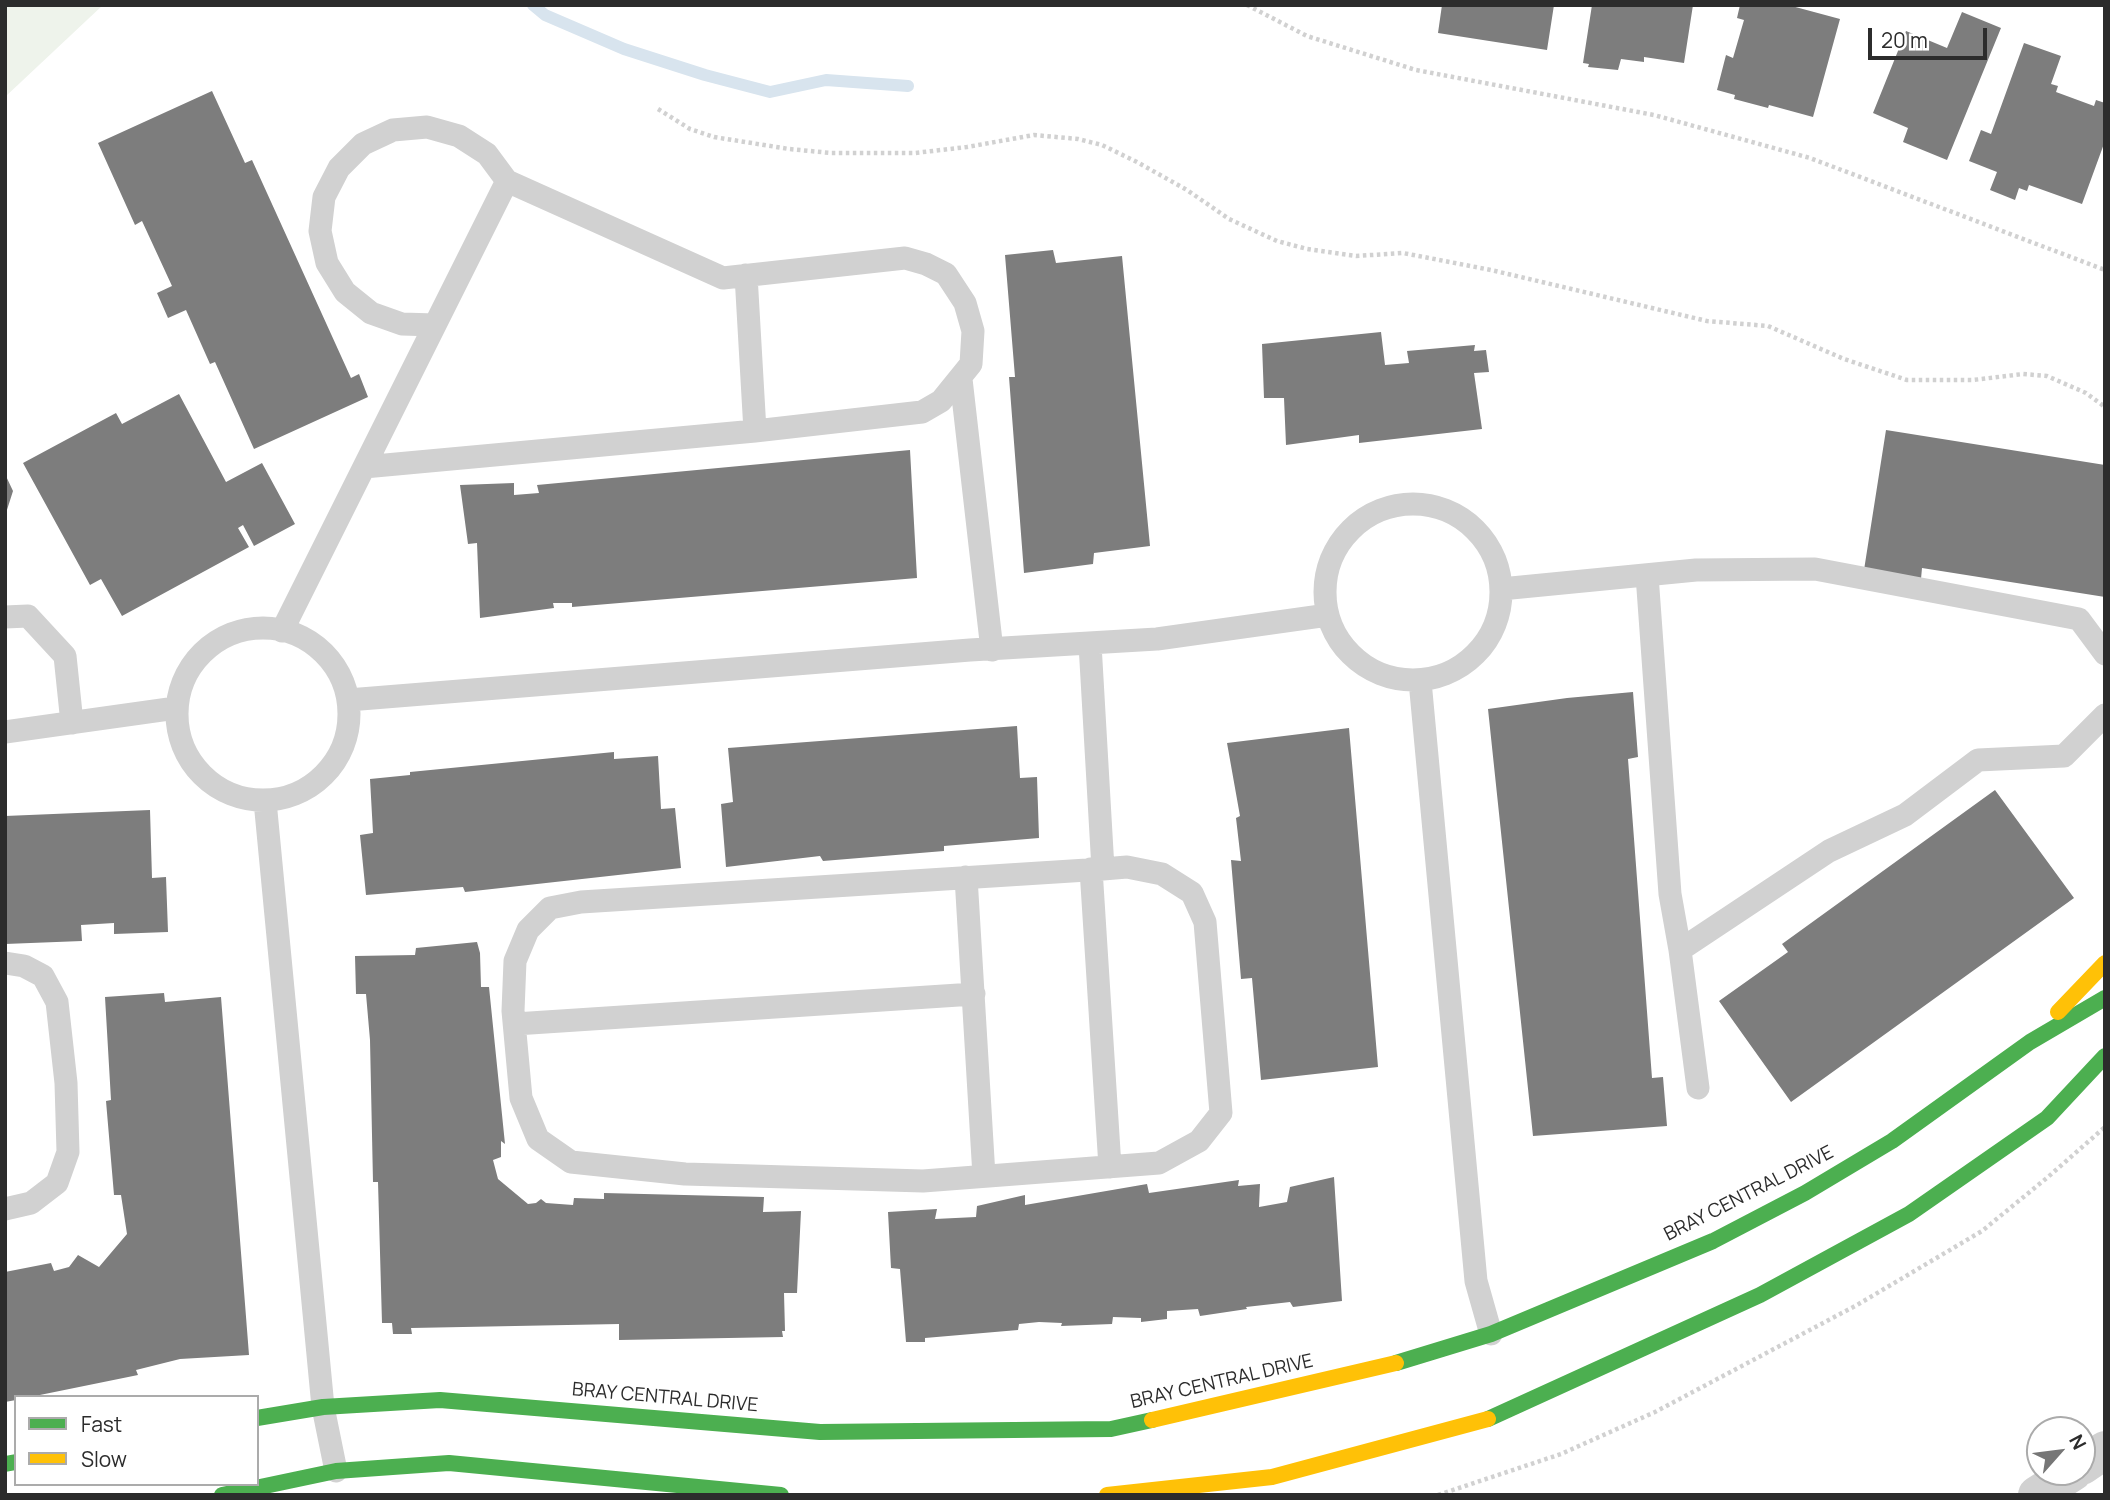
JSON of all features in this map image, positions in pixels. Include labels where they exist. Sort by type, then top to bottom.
[{"type":"street","points":[[2030,1042],[2105,963]]},
{"type":"street","name":"BRAY CENTRAL DRIVE","points":[[259,1418],[323,1407],[440,1400],[820,1432],[1111,1429],[1402,1362],[1491,1334],[1713,1241],[1805,1193],[1892,1141],[2030,1042],[2105,998]]},
{"type":"street","points":[[2047,1118],[2105,1056]]},
{"type":"street","points":[[1107,1495],[1272,1477],[1490,1418],[1772,1289],[1909,1214],[2047,1118],[2093,1094]]},
{"type":"street","points":[[222,1495],[337,1483],[449,1463],[781,1495]]},
{"type":"lane","points":[[364,467],[755,431],[922,412],[941,401],[971,364],[973,331],[965,303],[946,274],[926,264],[905,258],[723,278],[507,181],[487,154],[459,136],[427,127],[393,131],[363,144],[339,167],[324,197],[320,230],[327,263],[345,292],[371,313],[402,324],[435,325]]},
{"type":"lane","points":[[282,631],[507,181]]},
{"type":"lane","points":[[746,275],[755,431]]},
{"type":"lane","points":[[961,379],[992,650]]},
{"type":"lane","points":[[1401,504],[1435,506],[1466,521],[1483,536],[1494,556],[1501,578],[1501,589],[1502,602],[1496,626],[1484,647],[1466,664],[1444,676],[1420,681],[1396,679],[1373,671],[1353,657],[1338,638],[1328,615],[1325,594],[1327,573],[1334,552],[1345,534],[1371,514],[1401,504]]},
{"type":"lane","points":[[1501,589],[1696,570],[1815,569],[2079,619],[2105,654]]},
{"type":"lane","points":[[1647,575],[1670,894],[1698,1088]]},
{"type":"lane","points":[[348,700],[992,650],[1090,645],[1157,639],[1328,615]]},
{"type":"lane","points":[[5,617],[28,617],[65,656],[72,723]]},
{"type":"lane","points":[[272,628],[298,635],[321,651],[339,672],[348,700],[348,730],[338,758],[319,781],[294,795],[265,801],[236,797],[210,783],[190,761],[179,736],[176,708],[182,681],[197,657],[218,639],[244,629],[272,628]]},
{"type":"lane","points":[[1090,645],[1110,1167]]},
{"type":"lane","points":[[1420,681],[1476,1280],[1491,1334]]},
{"type":"lane","points":[[5,732],[176,708]]},
{"type":"lane","points":[[1680,950],[1829,851],[1905,815],[1978,760],[2064,756],[2105,715]]},
{"type":"lane","points":[[265,801],[323,1407],[337,1483]]},
{"type":"lane","points":[[1127,867],[1162,874],[1192,893],[1205,922],[1221,1113],[1199,1141],[1159,1163],[923,1181],[711,1175],[571,1162],[538,1139],[521,1098],[515,1024],[515,961],[528,930],[550,908],[581,902],[966,877],[1127,867]]},
{"type":"lane","points":[[966,877],[984,1176]]},
{"type":"lane","points":[[5,963],[24,966],[43,976],[57,1002],[66,1083],[68,1152],[57,1183],[31,1203],[5,1209]]},
{"type":"lane","points":[[515,1024],[974,994]]},
{"type":"path","points":[[1247,5],[1307,36],[1416,70],[1654,115],[1810,158],[2105,270]]},
{"type":"path","points":[[658,109],[690,129],[713,137],[831,153],[915,153],[1034,135],[1078,139],[1102,145],[1137,162],[1187,190],[1237,223],[1277,241],[1307,249],[1356,256],[1403,254],[1491,270],[1707,321],[1768,326],[1844,359],[1907,380],[1973,380],[2023,374],[2047,376],[2087,393],[2105,407]]},
{"type":"path","points":[[1438,1495],[1561,1454],[1643,1417],[1857,1305],[1982,1231],[2105,1126]]},
{"type":"shaded area","points":[[5,5],[103,5],[5,97]]},
{"type":"building","points":[[1442,5],[1554,5],[1547,50],[1438,33]]},
{"type":"building","points":[[1592,5],[1693,5],[1684,63],[1644,57],[1644,62],[1621,59],[1618,70],[1588,67],[1589,64],[1583,63]]},
{"type":"building","points":[[1740,5],[1788,5],[1840,19],[1813,117],[1734,99],[1735,95],[1717,90],[1726,55],[1733,58],[1744,20],[1737,18]]},
{"type":"building","points":[[1962,12],[2001,28],[1947,160],[1903,142],[1908,128],[1873,113],[1906,31],[1947,48]]},
{"type":"building","points":[[2024,43],[2061,56],[2051,84],[2058,86],[2056,92],[2094,106],[2096,100],[2105,103],[2105,141],[2082,204],[2029,185],[2027,191],[2019,188],[2015,200],[1990,190],[1997,172],[1969,161],[1981,130],[1991,134]]},
{"type":"building","points":[[212,91],[245,163],[252,160],[351,378],[359,374],[368,397],[254,449],[215,362],[210,364],[186,310],[168,318],[157,293],[172,286],[142,221],[135,225],[98,143]]},
{"type":"building","points":[[1053,250],[1056,263],[1122,256],[1150,546],[1094,553],[1093,564],[1024,573],[1009,377],[1015,377],[1005,255]]},
{"type":"building","points":[[1381,332],[1385,365],[1409,363],[1407,351],[1475,345],[1474,351],[1486,350],[1489,372],[1474,373],[1482,429],[1359,443],[1359,435],[1286,445],[1284,398],[1264,398],[1262,344]]},
{"type":"building","points":[[179,394],[226,482],[262,463],[295,524],[254,546],[243,525],[238,528],[249,547],[122,616],[101,579],[90,585],[23,463],[116,413],[122,424]]},
{"type":"building","points":[[1886,430],[2105,465],[2105,597],[1922,568],[1921,579],[1864,570]]},
{"type":"building","points":[[910,450],[917,578],[572,607],[572,603],[553,603],[554,608],[480,618],[477,543],[468,544],[460,485],[514,483],[514,495],[539,493],[537,485]]},
{"type":"building","points":[[5,474],[13,491],[6,513],[5,513]]},
{"type":"building","points":[[1633,692],[1638,757],[1628,759],[1652,1078],[1663,1077],[1667,1126],[1533,1136],[1488,709]]},
{"type":"building","points":[[1017,726],[1020,778],[1037,777],[1039,838],[944,846],[944,851],[823,861],[820,856],[726,867],[721,804],[733,802],[728,748]]},
{"type":"building","points":[[1349,728],[1378,1067],[1261,1080],[1252,978],[1241,979],[1231,860],[1241,861],[1236,818],[1240,816],[1227,743]]},
{"type":"building","points":[[614,752],[614,759],[658,756],[661,809],[675,808],[681,868],[465,892],[463,887],[366,895],[360,835],[373,833],[370,779],[410,775],[410,772]]},
{"type":"building","points":[[1995,790],[2074,898],[1791,1102],[1719,1001],[1788,952],[1782,944]]},
{"type":"building","points":[[150,810],[152,878],[166,877],[168,932],[114,934],[114,923],[81,925],[82,941],[5,944],[5,816]]},
{"type":"building","points":[[477,942],[481,987],[489,987],[505,1144],[501,1141],[501,1157],[493,1160],[498,1179],[528,1204],[541,1199],[546,1203],[573,1205],[574,1198],[604,1199],[604,1193],[764,1197],[763,1212],[801,1211],[797,1293],[784,1293],[783,1337],[619,1340],[619,1324],[411,1328],[412,1334],[393,1334],[392,1323],[382,1323],[378,1182],[373,1182],[370,1040],[366,994],[356,994],[355,956],[415,955],[416,948]]},
{"type":"building","points":[[164,993],[165,1002],[221,997],[249,1355],[180,1359],[136,1370],[138,1375],[40,1395],[14,1395],[14,1400],[5,1402],[5,1272],[51,1263],[54,1271],[69,1267],[78,1255],[99,1267],[127,1234],[121,1195],[114,1195],[106,1101],[111,1100],[105,997]]},
{"type":"building","points":[[1334,1177],[1342,1301],[1293,1307],[1290,1302],[1200,1316],[1198,1309],[1167,1311],[1167,1319],[1141,1322],[1141,1318],[1113,1317],[1112,1324],[1061,1326],[1062,1323],[1039,1322],[1019,1324],[1018,1330],[906,1342],[900,1269],[891,1268],[888,1212],[937,1209],[935,1219],[976,1217],[977,1206],[1025,1195],[1025,1205],[1147,1184],[1149,1193],[1239,1180],[1238,1186],[1260,1184],[1259,1207],[1287,1202],[1290,1187]]},
{"type":"waterway","points":[[533,5],[545,15],[624,49],[770,92],[826,80],[908,86]]},
{"type":"traffic: fast","points":[[1396,1363],[1491,1334],[1713,1241],[1805,1193],[1892,1141],[2030,1042],[2105,998]]},
{"type":"traffic: fast","points":[[1488,1419],[1760,1295],[1909,1214],[2047,1118],[2105,1056]]},
{"type":"traffic: fast","points":[[259,1418],[323,1407],[440,1400],[820,1432],[1111,1429],[1152,1420]]},
{"type":"traffic: fast","points":[[5,1464],[14,1462]]},
{"type":"traffic: fast","points":[[222,1495],[336,1471],[449,1463],[781,1495]]},
{"type":"traffic: slow","points":[[2058,1012],[2105,963]]},
{"type":"traffic: slow","points":[[1152,1420],[1396,1363]]},
{"type":"traffic: slow","points":[[1107,1495],[1272,1477],[1488,1419]]}]
